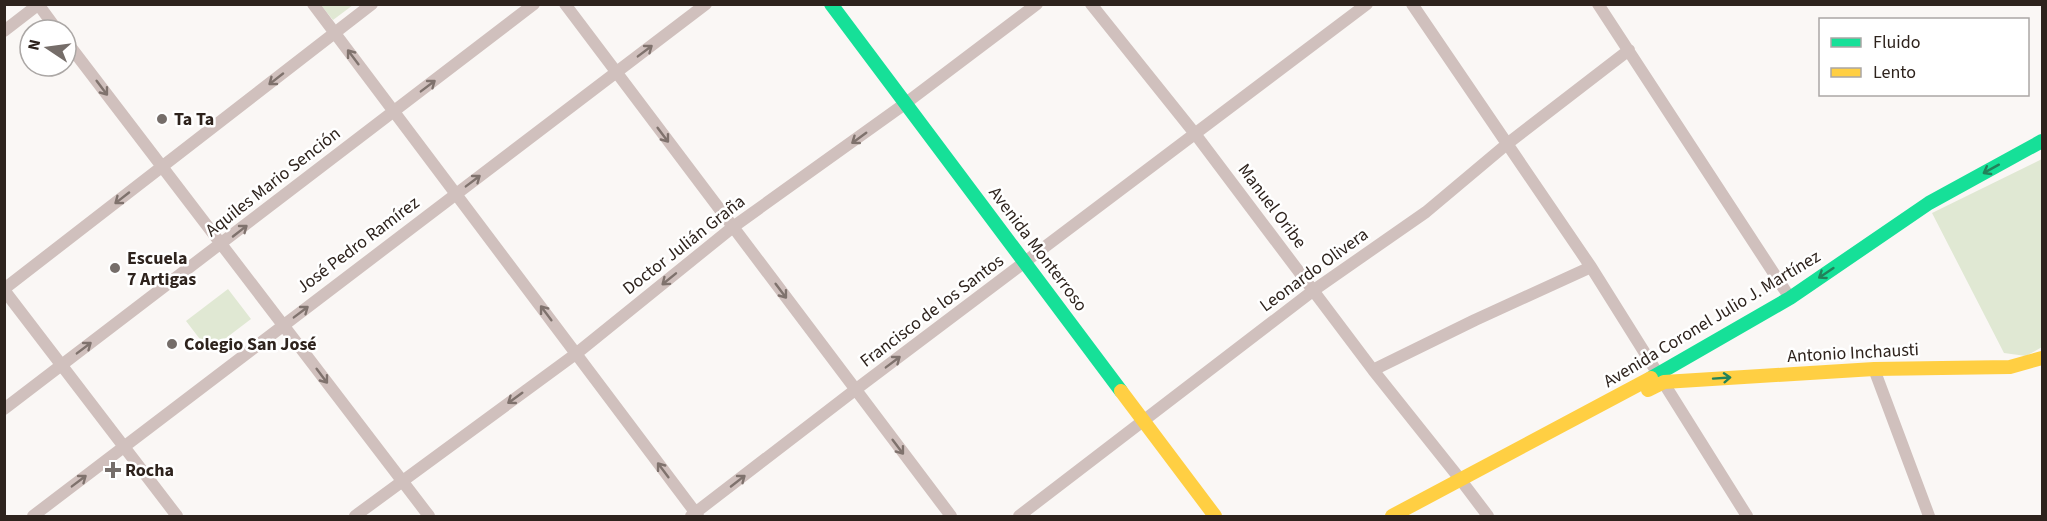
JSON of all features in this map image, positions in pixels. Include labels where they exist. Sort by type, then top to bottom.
[{"type":"street","points":[[313,4],[577,353],[695,515]]},
{"type":"street","points":[[177,516],[4,289],[372,4]]},
{"type":"street","name":"Aquiles Mario Sención","points":[[4,409],[222,245],[534,4]]},
{"type":"street","points":[[565,4],[951,516]]},
{"type":"street","name":"José Pedro Ramírez","points":[[33,516],[706,4]]},
{"type":"street","name":"Avenida Monterroso","points":[[831,4],[1215,516]]},
{"type":"street","name":"Doctor Julián Graña","points":[[355,516],[577,353],[733,227],[906,104],[1037,4]]},
{"type":"street","name":"Manuel Oribe","points":[[1090,4],[1196,135],[1373,370],[1488,516]]},
{"type":"street","name":"Francisco de los Santos","points":[[695,515],[855,390],[1367,4]]},
{"type":"street","points":[[1412,4],[1591,267],[1747,516]]},
{"type":"street","points":[[1598,4],[1790,298]]},
{"type":"street","points":[[4,31],[39,5],[48,18]]},
{"type":"street","name":"Leonardo Olivera","points":[[1019,516],[1314,290],[1426,212],[1507,144],[1629,50]]},
{"type":"street","points":[[78,57],[429,516]]},
{"type":"street","name":"Avenida Coronel Julio J. Martínez","points":[[1392,516],[1463,483],[1661,378],[1790,298],[1929,203],[2043,141]]},
{"type":"street","points":[[1373,370],[1591,267]]},
{"type":"street","name":"Antonio Inchausti","points":[[1661,378],[2010,366],[2043,358]]},
{"type":"street","points":[[1874,369],[1929,516]]},
{"type":"street","name":"Avenida Coronel Julio J. Martínez","points":[[1413,516],[1463,483]]},
{"type":"green space","points":[[321,5],[353,5],[333,20]]},
{"type":"green space","points":[[2042,159],[2042,347],[2026,356],[2004,353],[1932,213]]},
{"type":"green space","points":[[228,289],[251,319],[209,351],[186,321]]},
{"type":"traffic: fast","points":[[831,4],[1121,391]]},
{"type":"traffic: fast","points":[[1651,378],[1790,298],[1929,203],[2042,141]]},
{"type":"traffic: slow","points":[[1648,390],[1664,382],[1874,369],[2010,367],[2042,358]]},
{"type":"traffic: slow","points":[[1392,516],[1651,378]]},
{"type":"traffic: slow","points":[[1121,391],[1215,516]]},
{"type":"place","name":"Ta Ta","points":[[162,119]]},
{"type":"place","name":"Escuela 7 Artigas","points":[[115,268]]},
{"type":"place","name":"Colegio San José","points":[[172,344]]},
{"type":"place","name":"Rocha","points":[[113,470]]}]
